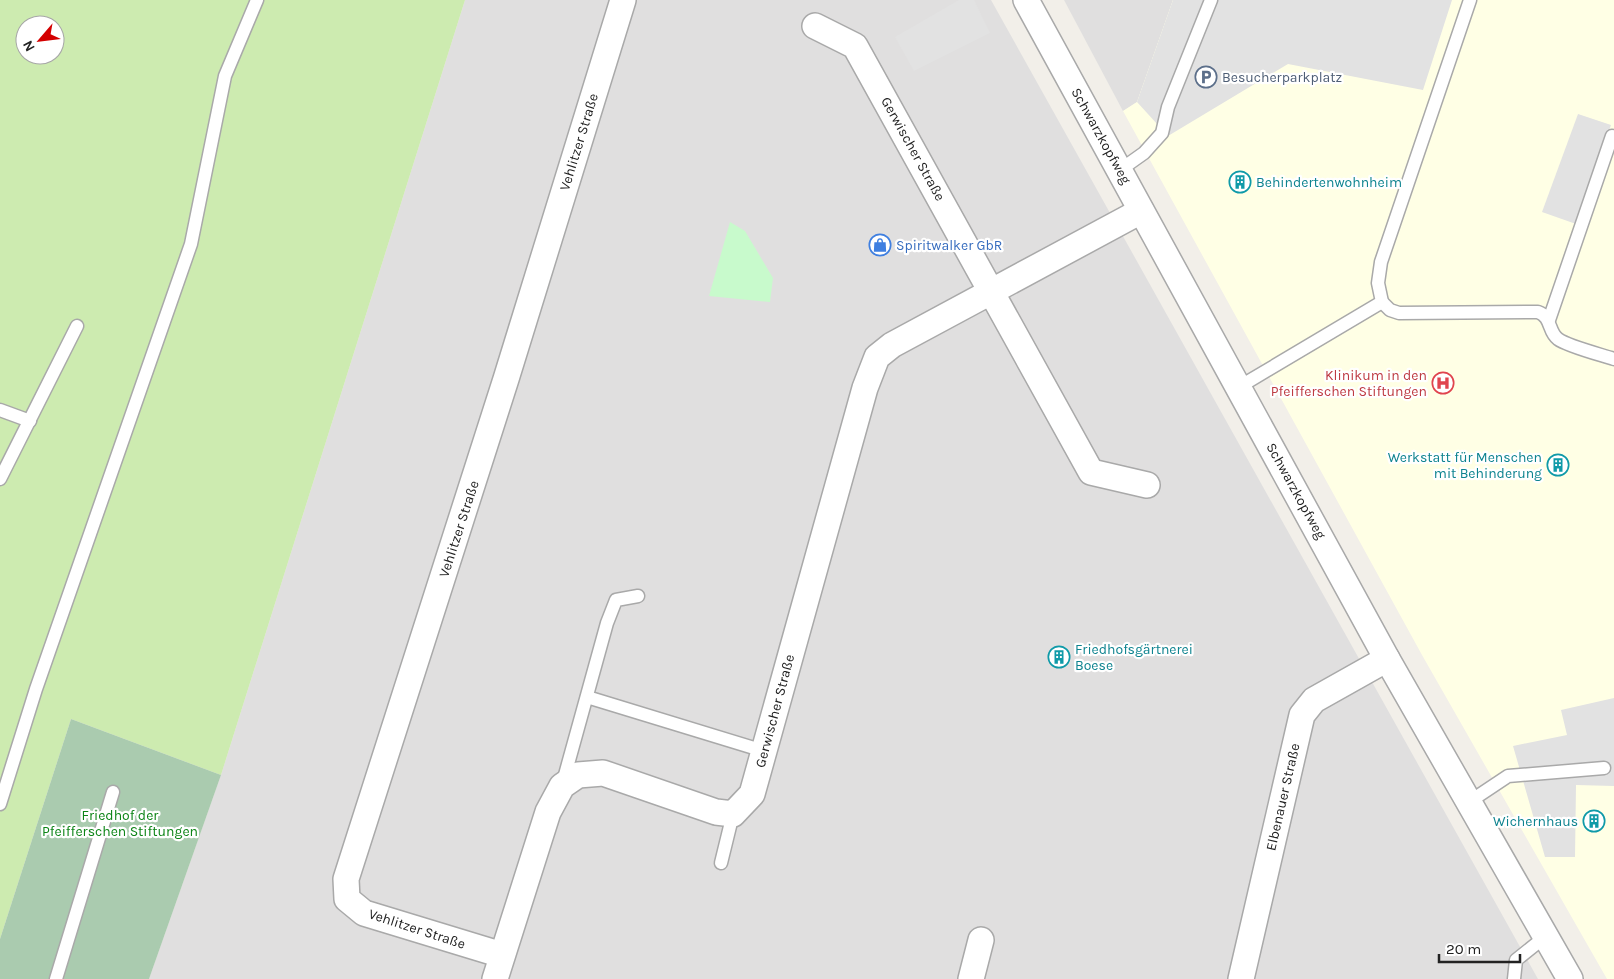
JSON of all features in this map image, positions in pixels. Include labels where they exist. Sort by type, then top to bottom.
[{"type":"street","name":"Vehlitzer Straße","points":[[502,955],[364,912],[347,899],[346,879],[506,380],[623,0]]},
{"type":"street","name":"Schwarzkopfweg","points":[[1026,0],[1387,659],[1570,979]]},
{"type":"street","name":"Gerwischer Straße","points":[[815,26],[855,46],[1091,472],[1147,485]]},
{"type":"street","name":"Gerwischer Straße","points":[[733,814],[752,794],[851,436],[865,388],[877,357],[892,345],[990,291],[1142,211]]},
{"type":"street","name":"Elbenauer Straße","points":[[1241,979],[1302,715],[1314,700],[1387,659]]},
{"type":"street","points":[[495,979],[548,812],[562,786],[578,775],[603,773],[716,812],[733,814]]},
{"type":"street","points":[[971,979],[980,940]]},
{"type":"lane","points":[[0,804],[39,680],[191,244],[225,76],[257,0]]},
{"type":"lane","points":[[1120,170],[1144,154],[1162,133],[1168,107],[1211,0]]},
{"type":"lane","points":[[1470,0],[1381,262],[1378,283],[1382,302],[1390,310],[1399,313],[1538,312],[1549,320],[1554,334],[1561,341],[1614,359]]},
{"type":"lane","points":[[1549,320],[1612,136],[1614,137]]},
{"type":"lane","points":[[1239,387],[1382,302]]},
{"type":"lane","points":[[0,480],[77,326]]},
{"type":"lane","points":[[0,410],[30,422]]},
{"type":"lane","points":[[562,786],[607,623],[616,600],[638,596]]},
{"type":"lane","points":[[587,697],[764,751]]},
{"type":"lane","points":[[1468,802],[1508,776],[1604,768]]},
{"type":"lane","points":[[56,979],[113,792]]},
{"type":"lane","points":[[721,863],[733,814]]},
{"type":"lane","points":[[1514,979],[1516,960],[1546,936]]},
{"type":"shaded area","points":[[465,0],[991,0],[1538,979],[149,979],[221,775]]},
{"type":"shaded area","points":[[959,0],[974,0],[990,33],[914,71],[895,37]]},
{"type":"shaded area","points":[[1064,0],[1173,0],[1137,102],[1123,111]]},
{"type":"shaded area","name":"Klinikum in den Pfeifferschen Stiftungen","points":[[1173,0],[1614,0],[1614,979],[1607,979],[1422,655],[1123,111],[1137,102]]},
{"type":"shaded area","name":"Besucherparkplatz","points":[[1173,0],[1452,0],[1423,90],[1288,64],[1168,136],[1137,102]]},
{"type":"shaded area","points":[[1578,114],[1611,125],[1576,224],[1542,212]]},
{"type":"shaded area","points":[[1614,698],[1614,786],[1576,785],[1575,857],[1545,857],[1513,746],[1567,735],[1561,710]]},
{"type":"green space","points":[[0,0],[465,0],[221,775],[71,719],[0,939]]},
{"type":"green space","points":[[730,222],[745,231],[773,278],[770,302],[709,296]]},
{"type":"green space","name":"Friedhof der Pfeifferschen Stiftungen","points":[[71,719],[221,775],[149,979],[0,979],[0,939]]},
{"type":"place","name":"Besucherparkplatz","points":[[1206,77]]},
{"type":"place","name":"Behindertenwohnheim","points":[[1240,182]]},
{"type":"place","name":"Spiritwalker GbR","points":[[880,245]]},
{"type":"place","name":"Klinikum in den Pfeifferschen Stiftungen","points":[[1443,383]]},
{"type":"place","name":"Werkstatt für Menschen mit Behinderung","points":[[1558,465]]},
{"type":"place","name":"Friedhofsgärtnerei Boese","points":[[1059,657]]},
{"type":"place","name":"Wichernhaus","points":[[1594,821]]}]
